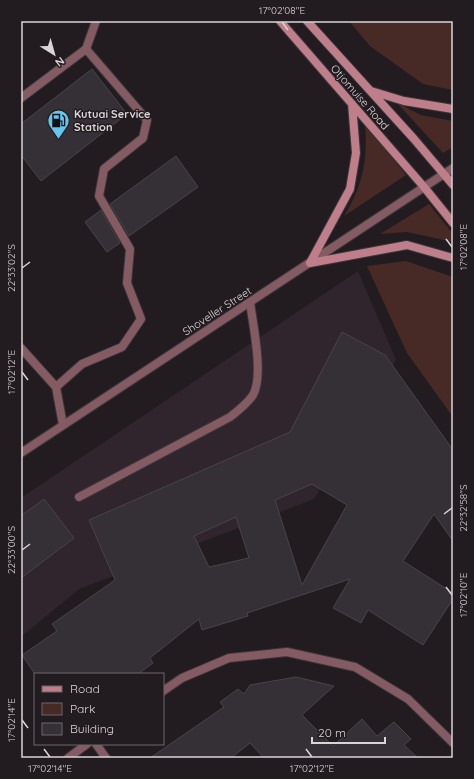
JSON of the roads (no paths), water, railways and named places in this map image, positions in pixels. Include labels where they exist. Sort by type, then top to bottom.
[{"type":"main road","name":"Otjomuise Road","points":[[280,21],[424,187],[453,223]]},
{"type":"main road","name":"Otjomuise Road","points":[[307,21],[453,185]]},
{"type":"main road","points":[[370,91],[404,101],[453,109]]},
{"type":"main road","points":[[310,263],[350,189],[356,153],[351,103]]},
{"type":"main road","points":[[310,263],[407,245],[453,258]]},
{"type":"street","points":[[21,98],[86,49],[96,21]]},
{"type":"street","points":[[56,387],[82,364],[122,347],[141,318],[127,283],[130,249],[99,196],[104,169],[143,138],[147,120],[86,49]]},
{"type":"street","name":"Shoveller Street","points":[[21,453],[453,168]]},
{"type":"street","points":[[79,496],[230,417],[243,407],[253,395],[258,379],[250,302]]},
{"type":"street","points":[[21,348],[56,387],[63,425]]},
{"type":"street","points":[[164,690],[182,678],[229,658],[287,652],[355,667],[408,699],[453,743]]},
{"type":"street","points":[[68,758],[86,745]]},
{"type":"street","points":[[97,745],[106,758]]},
{"type":"place","name":"Kutuai Service Station","points":[[58,140]]}]
